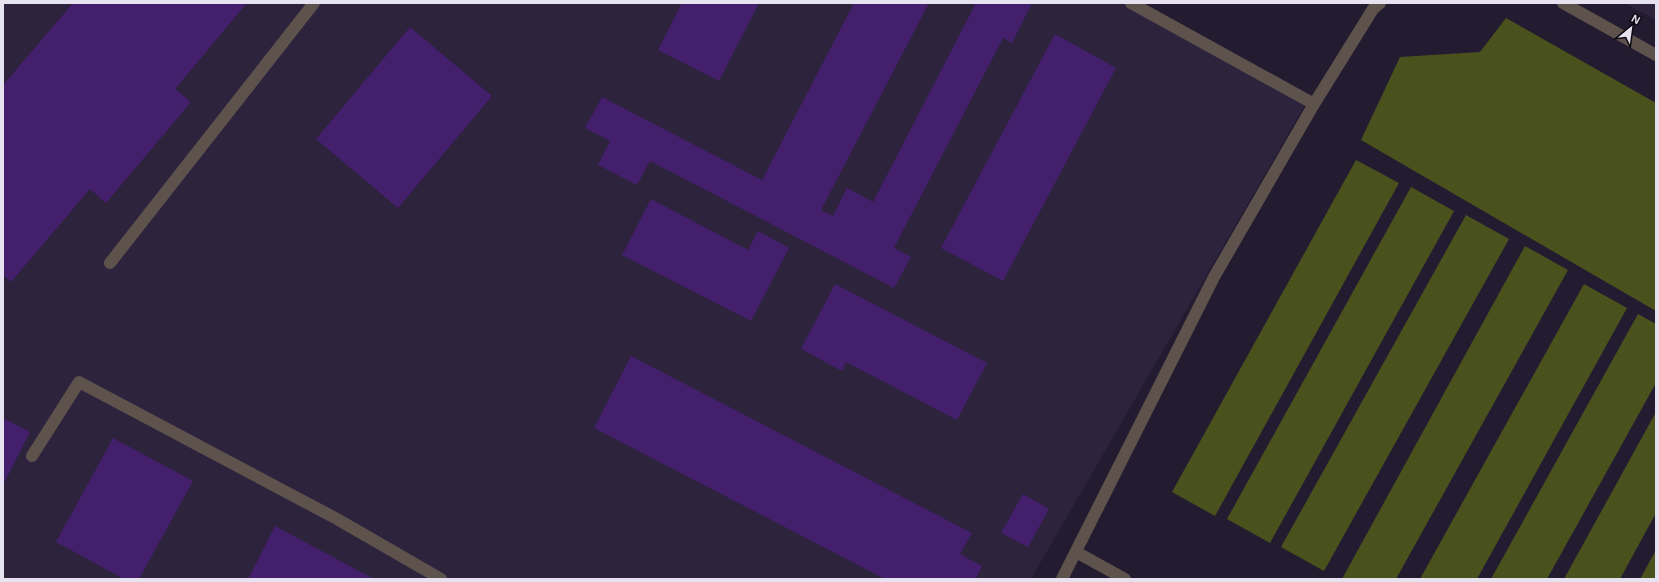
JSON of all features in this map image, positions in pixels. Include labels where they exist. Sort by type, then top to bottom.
[{"type":"street","points":[[110,263],[314,3]]},
{"type":"street","points":[[1131,3],[1314,104]]},
{"type":"street","points":[[1062,579],[1214,277],[1314,104],[1373,9],[1380,3]]},
{"type":"street","points":[[1562,3],[1656,54]]},
{"type":"street","points":[[32,456],[79,382],[337,519],[441,579]]},
{"type":"street","points":[[1076,552],[1125,579]]},
{"type":"shaded area","points":[[3,3],[1137,3],[1309,98],[1031,579],[3,579]]},
{"type":"shaded area","points":[[1625,3],[1656,3],[1656,20]]},
{"type":"green space","points":[[1506,18],[1656,103],[1656,311],[1361,140],[1400,57],[1480,52]]},
{"type":"green space","points":[[1356,160],[1399,183],[1215,516],[1172,492]]},
{"type":"green space","points":[[1411,187],[1454,211],[1270,543],[1227,519]]},
{"type":"green space","points":[[1466,215],[1509,239],[1324,571],[1281,547]]},
{"type":"green space","points":[[1525,246],[1568,270],[1396,579],[1342,579]]},
{"type":"green space","points":[[1584,284],[1627,308],[1477,579],[1420,579]]},
{"type":"green space","points":[[1638,314],[1656,324],[1656,383],[1547,579],[1491,579]]},
{"type":"green space","points":[[1656,412],[1656,513],[1620,579],[1564,579]]},
{"type":"green space","points":[[1656,550],[1656,579],[1640,579]]},
{"type":"building","points":[[73,3],[247,3],[175,89],[191,102],[106,203],[90,189],[11,282],[3,275],[3,85]]},
{"type":"building","points":[[682,3],[759,3],[719,81],[658,50]]},
{"type":"building","points":[[854,3],[929,3],[821,210],[833,216],[847,188],[873,202],[976,3],[1032,3],[1012,43],[1003,38],[894,248],[911,257],[894,288],[650,161],[637,185],[598,165],[610,141],[585,128],[602,97],[762,180]]},
{"type":"building","points":[[410,27],[492,96],[398,208],[316,139]]},
{"type":"building","points":[[1055,34],[1116,68],[1003,281],[941,248]]},
{"type":"building","points":[[651,199],[748,250],[758,231],[789,248],[751,321],[622,255]]},
{"type":"building","points":[[835,284],[987,363],[957,420],[846,362],[842,371],[801,349]]},
{"type":"building","points":[[631,356],[972,533],[960,554],[982,566],[976,579],[885,579],[594,428]]},
{"type":"building","points":[[3,418],[30,432],[3,485]]},
{"type":"building","points":[[113,438],[193,481],[139,579],[124,579],[56,542]]},
{"type":"building","points":[[1023,494],[1049,509],[1028,547],[1001,533]]},
{"type":"building","points":[[275,526],[374,579],[248,579]]}]
